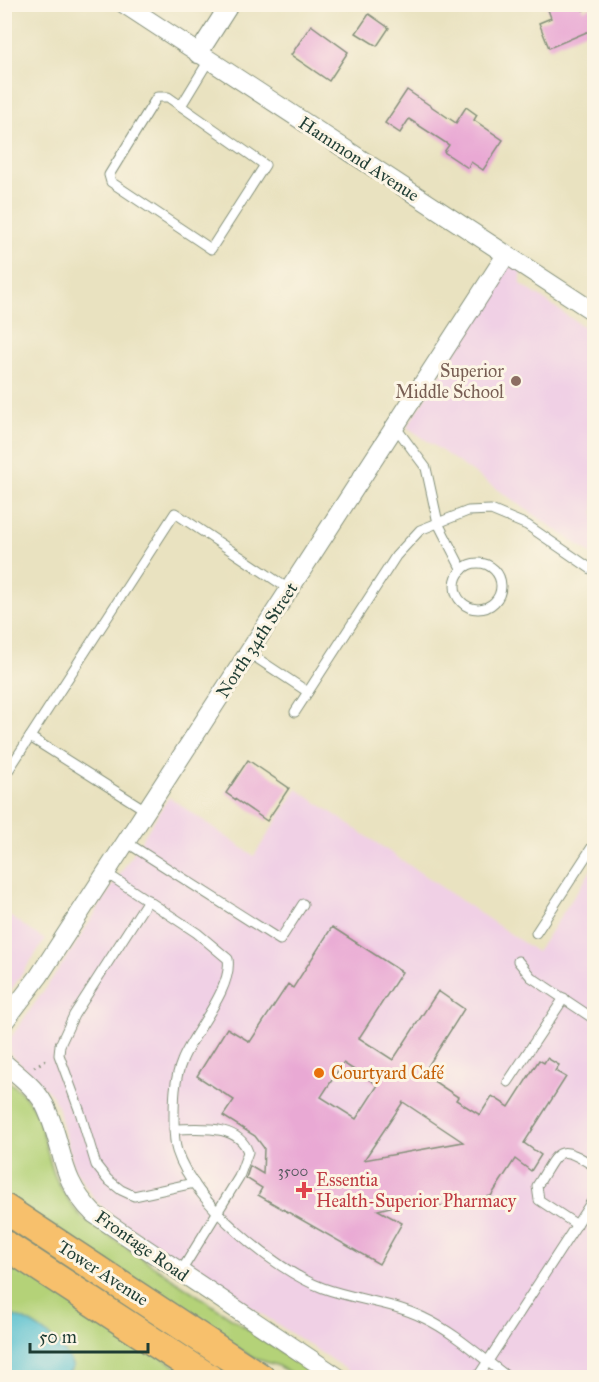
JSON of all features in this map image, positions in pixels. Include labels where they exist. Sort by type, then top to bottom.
[{"type":"main road","name":"Tower Avenue","points":[[4,1208],[261,1377]]},
{"type":"main road","name":"Tower Avenue","points":[[4,1244],[209,1377]]},
{"type":"street","name":"Hammond Avenue","points":[[124,4],[594,312]]},
{"type":"street","points":[[203,57],[230,4]]},
{"type":"street","name":"North 34th Street","points":[[4,1022],[39,976],[147,811],[394,425],[506,255]]},
{"type":"street","name":"Frontage Road","points":[[4,1062],[40,1097],[47,1110],[63,1166],[82,1201],[103,1221],[339,1377]]},
{"type":"lane","points":[[181,106],[203,57]]},
{"type":"lane","points":[[157,97],[168,97],[181,106],[266,165],[212,249],[111,182],[109,175],[157,97]]},
{"type":"lane","points":[[394,425],[426,468],[438,523],[462,570]]},
{"type":"lane","points":[[295,712],[405,543],[420,530],[468,511],[491,510],[526,525],[594,571]]},
{"type":"lane","points":[[4,777],[175,513],[290,590]]},
{"type":"lane","points":[[475,563],[482,563],[495,570],[501,584],[497,598],[492,604],[478,609],[463,604],[458,598],[455,583],[462,570],[475,563]]},
{"type":"lane","points":[[249,653],[308,692]]},
{"type":"lane","points":[[30,737],[147,811]]},
{"type":"lane","points":[[126,842],[280,940],[303,904]]},
{"type":"lane","points":[[536,933],[594,844]]},
{"type":"lane","points":[[106,873],[223,953],[229,964],[212,1010],[186,1052],[177,1074],[174,1129],[177,1150],[194,1183],[219,1212],[255,1247],[293,1273],[320,1287],[405,1310],[425,1318],[509,1377]]},
{"type":"lane","points":[[148,900],[74,1015],[62,1039],[59,1056],[80,1112],[96,1165],[107,1179],[121,1191],[134,1196],[194,1183]]},
{"type":"lane","points":[[518,961],[526,973],[594,1019]]},
{"type":"lane","points":[[508,1082],[564,998]]},
{"type":"lane","points":[[174,1129],[220,1130],[232,1135],[245,1145],[247,1160],[219,1212],[180,1273]]},
{"type":"lane","points":[[577,1225],[539,1200],[537,1186],[556,1156],[564,1151],[572,1152],[594,1166]]},
{"type":"lane","points":[[477,1377],[594,1198]]},
{"type":"path","points":[[22,1078],[40,1062],[59,1056]]},
{"type":"shaded area","points":[[594,112],[594,138],[583,130]]},
{"type":"shaded area","name":"Superior Middle School","points":[[506,255],[521,265],[521,284],[594,334],[594,556],[407,427],[477,318]]},
{"type":"shaded area","points":[[297,789],[537,952],[594,866],[594,1377],[358,1377],[114,1217],[96,1201],[74,1168],[59,1111],[52,1095],[11,1055],[9,1040],[68,956],[169,797],[254,856]]},
{"type":"shaded area","points":[[5,913],[45,940],[5,999]]},
{"type":"green space","points":[[5,1079],[26,1097],[32,1107],[41,1128],[56,1179],[81,1217],[319,1377],[298,1377],[276,1365],[253,1358],[8,1197],[5,1193]]},
{"type":"green space","points":[[19,1263],[192,1377],[5,1377],[4,1285]]},
{"type":"water","points":[[14,1316],[40,1329],[63,1350],[73,1367],[65,1377],[5,1377],[5,1319]]},
{"type":"building","points":[[546,4],[581,4],[583,10],[594,6],[594,29],[549,48],[539,23],[551,18]]},
{"type":"building","points":[[369,14],[389,28],[377,46],[356,33]]},
{"type":"building","points":[[311,25],[348,52],[329,81],[291,55]]},
{"type":"building","points":[[407,90],[456,123],[466,107],[477,115],[474,120],[503,140],[483,170],[471,162],[468,168],[444,152],[449,145],[409,119],[400,133],[385,123]]},
{"type":"building","points":[[248,760],[289,788],[267,821],[226,793]]},
{"type":"building","points":[[332,927],[402,972],[359,1038],[393,1060],[438,991],[464,1009],[423,1074],[458,1097],[456,1100],[480,1115],[492,1096],[509,1107],[539,1060],[544,1063],[547,1058],[559,1065],[555,1071],[566,1077],[524,1143],[541,1155],[531,1171],[515,1159],[491,1196],[431,1208],[430,1197],[378,1210],[402,1223],[379,1264],[258,1195],[262,1188],[246,1178],[250,1166],[263,1174],[264,1148],[255,1136],[223,1116],[234,1100],[197,1076],[227,1028],[250,1042],[288,984],[293,988]],"holes":[[[343,1063],[378,1085],[356,1119],[321,1097]],[[403,1102],[463,1142],[364,1160]]]},
{"type":"place","name":"Superior Middle School","points":[[516,381]]},
{"type":"place","name":"Courtyard Café","points":[[319,1073]]},
{"type":"place","name":"Essentia Health-Superior Pharmacy","points":[[304,1190]]}]
